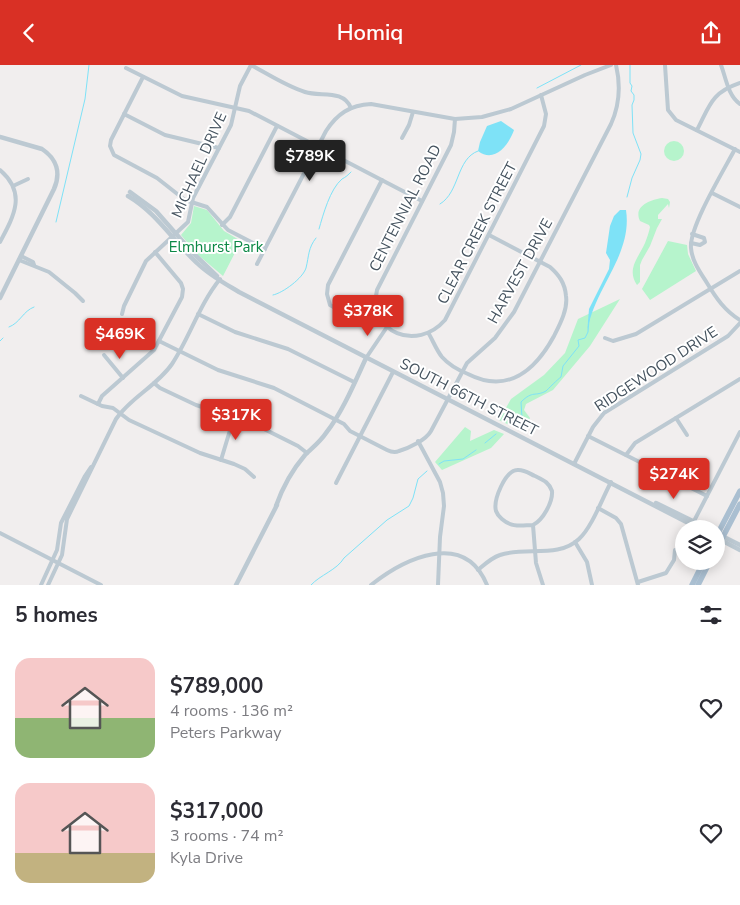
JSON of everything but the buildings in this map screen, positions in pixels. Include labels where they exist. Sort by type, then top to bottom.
[{"type":"main road","points":[[725,522],[740,491]]},
{"type":"main road","points":[[725,526],[740,504]]},
{"type":"main road","points":[[692,585],[700,570]]},
{"type":"main road","points":[[698,585],[706,570]]},
{"type":"street","points":[[251,65],[307,93],[340,96],[347,101],[351,108]]},
{"type":"street","name":"MICHAEL DRIVE","points":[[122,315],[124,306],[143,267],[154,252],[188,223],[192,202],[231,125],[240,86],[251,65]]},
{"type":"street","points":[[257,264],[318,147],[334,119],[341,113],[351,108],[371,104],[455,119],[495,114],[611,65]]},
{"type":"street","name":"HARVEST DRIVE","points":[[418,441],[429,434],[461,371],[467,363],[495,338],[506,325],[540,261],[615,115],[619,100],[620,82],[616,65]]},
{"type":"street","points":[[665,65],[669,114],[676,120],[740,152]]},
{"type":"street","points":[[721,65],[733,98],[740,104]]},
{"type":"street","points":[[126,68],[182,95],[249,111],[422,201]]},
{"type":"street","points":[[143,77],[111,140],[111,152],[118,158],[157,178],[182,198],[210,209],[230,232],[265,249]]},
{"type":"street","points":[[697,131],[718,93],[740,83]]},
{"type":"street","name":"CLEAR CREEK STREET","points":[[429,334],[445,320],[544,127],[546,114],[541,95]]},
{"type":"street","points":[[402,138],[413,112]]},
{"type":"street","points":[[124,114],[165,135],[219,148]]},
{"type":"street","name":"CENTENNIAL ROAD","points":[[376,306],[376,294],[380,283],[451,145],[455,119]]},
{"type":"street","points":[[222,225],[230,217],[277,126]]},
{"type":"street","points":[[0,137],[42,149],[53,158],[58,171],[57,184],[0,298]]},
{"type":"street","points":[[735,149],[692,234],[691,243],[692,256],[711,289],[723,307],[740,322]]},
{"type":"street","points":[[0,170],[13,187],[16,197],[15,214],[0,242]]},
{"type":"street","points":[[13,187],[28,179]]},
{"type":"street","points":[[382,180],[328,285],[327,294],[330,305],[346,312],[376,306],[380,317],[387,327],[405,336],[414,337],[429,334],[441,356],[450,365],[479,380],[494,382],[509,380],[524,373],[536,363],[549,345],[566,309],[567,297],[564,284],[558,274],[540,261],[489,235]]},
{"type":"street","points":[[712,193],[740,207]]},
{"type":"street","name":"SOUTH 66TH STREET","points":[[129,194],[156,211],[175,235],[220,279],[259,303],[447,400],[687,520]]},
{"type":"street","points":[[691,243],[700,245],[705,242],[702,236],[692,234]]},
{"type":"street","points":[[98,404],[102,396],[154,350],[182,297],[183,289],[179,281],[154,252]]},
{"type":"street","points":[[20,258],[49,272],[76,293],[83,301]]},
{"type":"street","points":[[605,339],[614,341],[636,334],[740,271]]},
{"type":"street","points":[[48,585],[63,550],[67,519],[120,413],[171,365],[209,293],[220,279]]},
{"type":"street","points":[[198,315],[235,332],[288,349],[354,382]]},
{"type":"street","name":"RIDGEWOOD DRIVE","points":[[574,463],[597,420],[604,413],[728,336],[740,322]]},
{"type":"street","points":[[236,585],[276,506],[281,492],[307,453],[326,435],[366,358],[387,327]]},
{"type":"street","points":[[159,341],[218,369],[265,384],[335,419],[344,424],[350,431],[393,452],[399,452],[418,441],[440,482],[443,493],[444,506],[440,537],[438,585]]},
{"type":"street","points":[[104,355],[123,378]]},
{"type":"street","points":[[336,483],[393,372]]},
{"type":"street","points":[[626,455],[635,443],[740,379]]},
{"type":"street","points":[[154,383],[160,388],[196,405],[252,423],[298,446],[307,453]]},
{"type":"street","points":[[81,396],[98,404],[112,407],[126,418],[200,453],[245,469],[254,477]]},
{"type":"street","points":[[221,460],[234,417]]},
{"type":"street","points":[[676,418],[687,435]]},
{"type":"street","points":[[694,520],[740,432]]},
{"type":"street","points":[[588,436],[706,496]]},
{"type":"street","points":[[41,585],[57,550],[61,523],[85,476],[93,465]]},
{"type":"street","points":[[523,470],[545,481],[552,491],[552,500],[539,521],[533,525],[509,524],[497,515],[495,506],[497,497],[506,478],[512,471],[523,470]]},
{"type":"street","points":[[478,570],[489,560],[500,555],[562,548],[575,543],[585,532],[611,482]]},
{"type":"street","points":[[598,508],[616,518],[621,524],[638,584],[666,573],[674,560],[675,549]]},
{"type":"street","points":[[533,525],[538,574],[543,585]]},
{"type":"street","points":[[0,533],[102,585]]},
{"type":"street","points":[[725,539],[740,545]]},
{"type":"street","points":[[725,540],[740,550]]},
{"type":"street","points":[[575,543],[584,555],[592,585]]},
{"type":"street","points":[[371,585],[383,575],[403,564],[422,556],[440,553],[461,557],[478,570],[487,585]]},
{"type":"green space","points":[[674,141],[681,144],[684,151],[681,158],[674,161],[667,158],[664,151],[667,144]]},
{"type":"green space","points":[[662,198],[668,199],[670,202],[669,208],[668,204],[658,215],[658,219],[662,219],[640,265],[640,282],[637,285],[634,279],[633,268],[645,243],[650,227],[640,221],[639,211],[648,202]]},
{"type":"green space","name":"Elmhurst Park","points":[[194,206],[207,210],[224,231],[241,241],[223,276],[197,254],[181,235],[191,223]]},
{"type":"green space","points":[[668,241],[687,245],[688,254],[696,271],[650,300],[642,289]]},
{"type":"green space","points":[[620,299],[590,346],[553,390],[526,404],[524,410],[530,418],[527,426],[520,430],[499,420],[511,399],[544,375],[565,353],[578,319]]},
{"type":"green space","points":[[465,427],[471,431],[470,441],[494,430],[504,434],[491,448],[442,470],[435,462]]},
{"type":"water","points":[[501,121],[514,130],[509,141],[496,154],[484,154],[478,151],[487,126]]},
{"type":"water","points":[[620,210],[626,210],[627,227],[624,243],[596,303],[590,318],[587,334],[589,309],[609,269],[610,260],[606,253],[610,226],[614,216]]},
{"type":"waterway","points":[[56,222],[85,99],[89,65]]},
{"type":"waterway","points":[[537,88],[581,65]]},
{"type":"waterway","points":[[627,197],[641,154],[633,133],[632,105],[634,95],[631,91],[630,65]]},
{"type":"waterway","points":[[440,204],[451,192],[466,161],[478,151]]},
{"type":"waterway","points":[[319,229],[334,189],[351,172]]},
{"type":"waterway","points":[[273,295],[287,288],[301,276],[306,268],[310,249],[316,238]]},
{"type":"waterway","points":[[9,327],[34,307]]},
{"type":"waterway","points":[[516,423],[522,418],[521,402],[528,396],[546,391],[561,377],[563,366],[579,346],[578,340],[585,338],[588,332],[589,320]]},
{"type":"waterway","points":[[0,341],[3,338]]},
{"type":"waterway","points":[[485,443],[496,434]]},
{"type":"waterway","points":[[439,464],[444,461],[463,459],[476,450]]},
{"type":"waterway","points":[[311,585],[337,566],[387,520],[409,506],[418,479],[427,471]]}]
